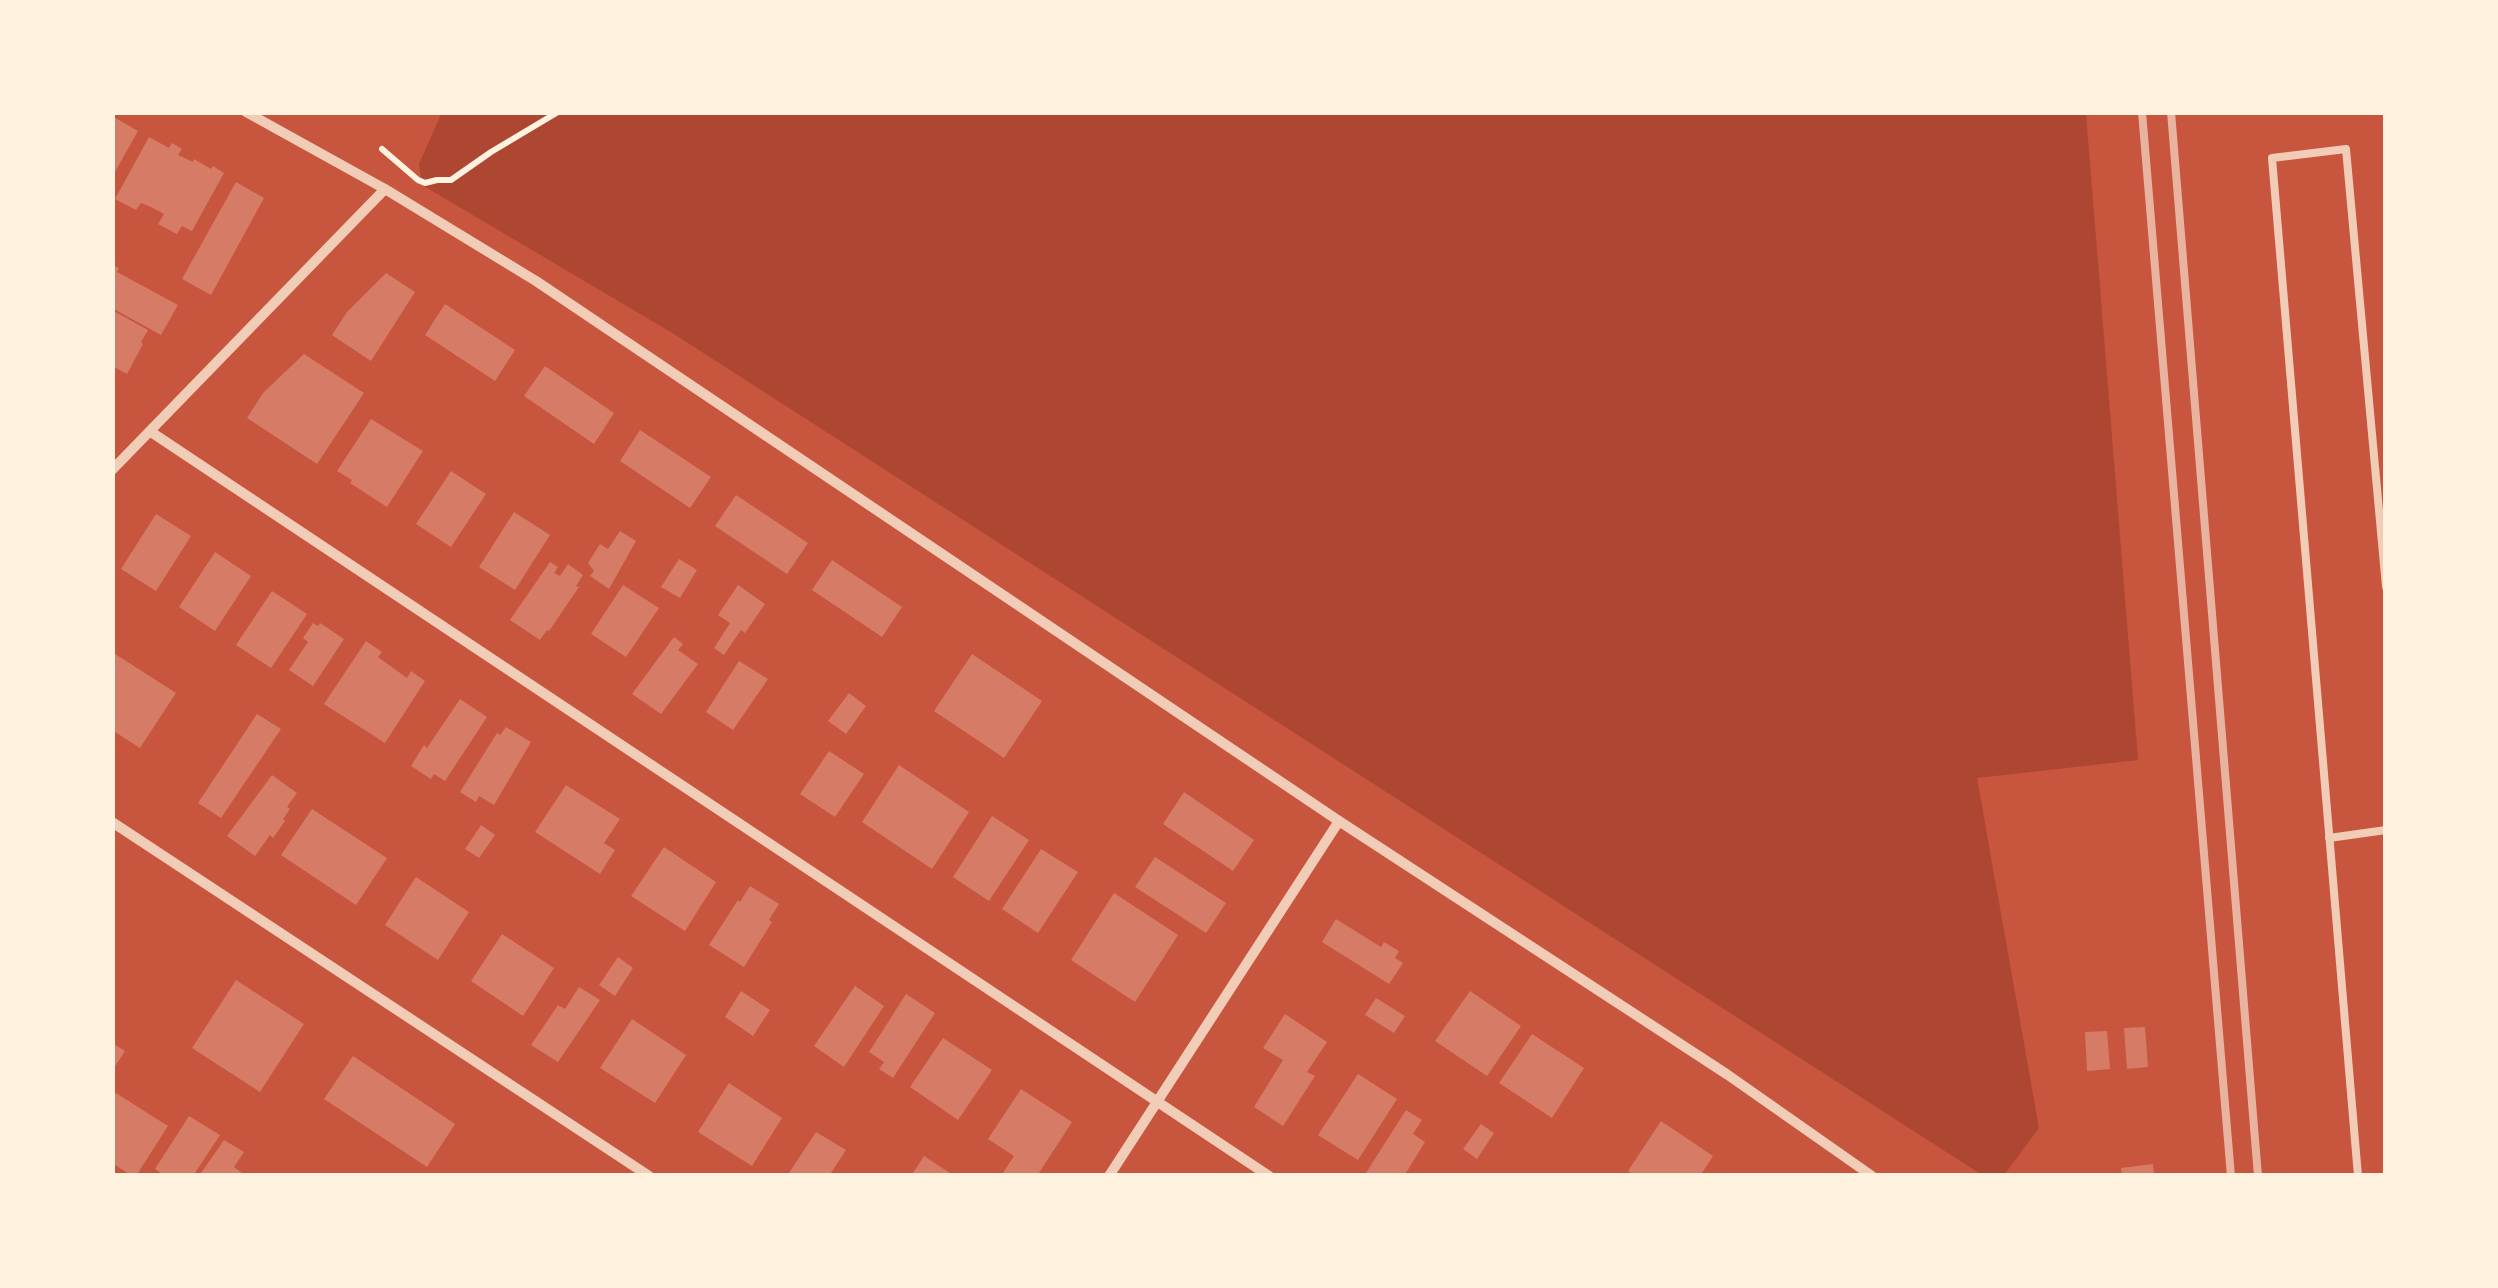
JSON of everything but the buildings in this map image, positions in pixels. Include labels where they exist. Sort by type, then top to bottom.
[{"type":"street","points":[[246,112],[386,189],[536,281],[1872,1176]]},
{"type":"street","points":[[112,470],[386,189]]},
{"type":"street","points":[[151,432],[1269,1176]]},
{"type":"street","points":[[112,822],[649,1176]]},
{"type":"street","points":[[1109,1176],[1339,822]]},
{"type":"lane","points":[[2358,1176],[2272,158],[2346,150],[2386,586]]},
{"type":"lane","points":[[2329,838],[2386,830]]},
{"type":"path","points":[[382,149],[418,180],[451,180],[558,112]]},
{"type":"shaded area","points":[[442,112],[2086,113],[2138,760],[1977,778],[2039,1128],[2004,1175],[1982,1175],[674,334],[422,185],[419,164]]},
{"type":"railway","points":[[2142,112],[2231,1176]]},
{"type":"railway","points":[[2171,112],[2258,1176]]}]
